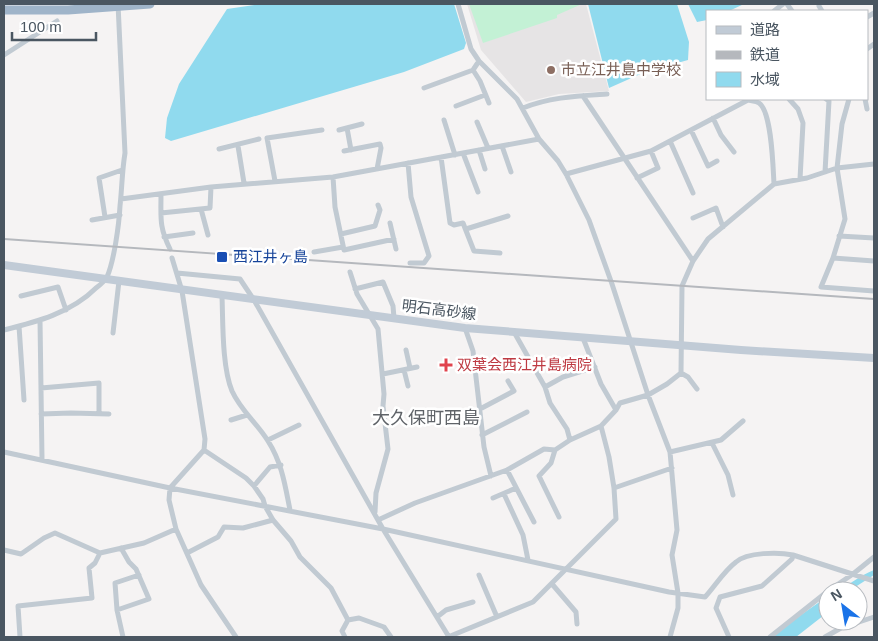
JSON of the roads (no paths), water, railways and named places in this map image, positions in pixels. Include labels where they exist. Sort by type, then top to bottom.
[{"type":"highway","points":[[4,10],[68,10],[150,4]]},
{"type":"main road","name":"明石高砂線","points":[[4,265],[182,291],[465,328],[630,342],[874,358]]},
{"type":"street","points":[[458,4],[471,49],[479,61],[523,108],[538,139],[558,161],[566,174],[588,220],[612,284],[648,395],[670,452],[677,530],[672,555],[678,593],[678,608],[670,637]]},
{"type":"street","points":[[4,330],[40,320],[66,310],[86,298],[106,279],[120,215],[122,170],[125,153],[118,5]]},
{"type":"street","points":[[818,6],[821,10]]},
{"type":"street","points":[[4,55],[57,22]]},
{"type":"street","points":[[424,88],[473,70],[479,61]]},
{"type":"street","points":[[473,70],[480,81],[488,103]]},
{"type":"street","points":[[523,108],[560,97],[607,94]]},
{"type":"street","points":[[456,106],[485,95]]},
{"type":"street","points":[[582,96],[693,261]]},
{"type":"street","points":[[566,174],[651,151],[748,100],[758,102],[763,107],[770,130],[774,184]]},
{"type":"street","points":[[790,100],[798,109],[803,123],[800,179]]},
{"type":"street","points":[[825,172],[830,101],[828,100]]},
{"type":"street","points":[[849,100],[842,124],[837,168],[845,219],[833,258],[821,287],[874,291]]},
{"type":"street","points":[[862,100],[867,109]]},
{"type":"street","points":[[713,118],[721,135],[734,152]]},
{"type":"street","points":[[444,120],[455,155]]},
{"type":"street","points":[[477,122],[488,148]]},
{"type":"street","points":[[339,130],[362,124]]},
{"type":"street","points":[[347,128],[351,150]]},
{"type":"street","points":[[275,181],[267,138],[322,130]]},
{"type":"street","points":[[691,130],[708,166],[717,161]]},
{"type":"street","points":[[219,150],[259,139]]},
{"type":"street","points":[[121,199],[244,183],[334,177],[538,139]]},
{"type":"street","points":[[670,142],[693,194]]},
{"type":"street","points":[[344,151],[380,144],[377,169]]},
{"type":"street","points":[[238,146],[244,183]]},
{"type":"street","points":[[502,146],[511,172]]},
{"type":"street","points":[[479,150],[485,169]]},
{"type":"street","points":[[637,178],[658,168],[651,151]]},
{"type":"street","points":[[463,153],[478,192]]},
{"type":"street","points":[[441,157],[450,223],[454,225],[463,223],[474,251],[500,253]]},
{"type":"street","points":[[408,164],[411,197],[429,256],[424,263],[410,263]]},
{"type":"street","points":[[378,520],[415,503],[507,470],[544,449],[555,450],[570,440],[601,426],[620,403],[648,395],[667,384],[681,372],[682,286],[693,261],[708,239],[774,184],[800,179],[837,168],[874,164]]},
{"type":"street","points":[[105,217],[98,178],[122,170]]},
{"type":"street","points":[[334,177],[335,207],[343,247]]},
{"type":"street","points":[[161,213],[210,208],[211,187]]},
{"type":"street","points":[[161,194],[160,218],[164,237],[170,249]]},
{"type":"street","points":[[341,234],[375,226],[380,210],[378,205]]},
{"type":"street","points":[[692,218],[716,208],[723,227]]},
{"type":"street","points":[[201,209],[208,235]]},
{"type":"street","points":[[92,220],[120,215]]},
{"type":"street","points":[[466,229],[508,216]]},
{"type":"street","points":[[390,223],[396,249]]},
{"type":"street","points":[[164,237],[193,233]]},
{"type":"street","points":[[839,236],[874,238]]},
{"type":"street","points":[[314,252],[343,247],[344,250],[394,239]]},
{"type":"street","points":[[172,258],[182,291],[206,439],[204,450],[170,488],[169,500],[176,529],[201,585],[236,637]]},
{"type":"street","points":[[833,258],[874,261]]},
{"type":"street","points":[[350,272],[355,289],[378,329],[383,374],[383,406],[388,449],[376,493],[374,514]]},
{"type":"street","points":[[177,273],[240,279],[254,300],[374,514],[449,637],[532,602],[616,519],[609,456],[601,426]]},
{"type":"street","points":[[113,333],[119,281]]},
{"type":"street","points":[[355,289],[384,282],[393,306],[394,318]]},
{"type":"street","points":[[21,296],[58,287],[66,310]]},
{"type":"street","points":[[222,296],[226,369],[231,389],[239,406],[268,440],[281,465],[290,510]]},
{"type":"street","points":[[40,320],[42,459]]},
{"type":"street","points":[[19,326],[24,400]]},
{"type":"street","points":[[465,328],[473,350],[482,435],[491,476]]},
{"type":"street","points":[[514,332],[545,386],[550,404],[567,429],[570,440]]},
{"type":"street","points":[[583,338],[601,384],[616,410]]},
{"type":"street","points":[[406,350],[410,368]]},
{"type":"street","points":[[383,374],[417,367]]},
{"type":"street","points":[[545,386],[563,377],[595,367]]},
{"type":"street","points":[[404,370],[408,386]]},
{"type":"street","points":[[681,372],[688,377],[697,389]]},
{"type":"street","points":[[480,409],[514,391],[508,381]]},
{"type":"street","points":[[41,388],[100,383],[99,413]]},
{"type":"street","points":[[482,435],[527,412]]},
{"type":"street","points":[[41,414],[109,414]]},
{"type":"street","points":[[231,420],[247,416]]},
{"type":"street","points":[[670,452],[721,440],[742,421]]},
{"type":"street","points":[[268,440],[299,425]]},
{"type":"street","points":[[712,443],[728,475],[733,495]]},
{"type":"street","points":[[204,450],[246,478],[254,486],[263,499],[273,520],[291,542],[300,557],[331,588],[348,620]]},
{"type":"street","points":[[555,450],[551,463],[539,476],[559,517]]},
{"type":"street","points":[[4,452],[170,488],[290,510],[704,597],[737,561],[748,556],[782,552],[874,581]]},
{"type":"street","points":[[254,486],[270,467],[281,465]]},
{"type":"street","points":[[614,488],[672,468]]},
{"type":"street","points":[[507,470],[534,522]]},
{"type":"street","points":[[493,498],[516,488]]},
{"type":"street","points":[[504,494],[522,535],[528,560]]},
{"type":"street","points":[[187,553],[218,537],[224,527],[243,528],[273,520]]},
{"type":"street","points":[[4,550],[22,554],[44,538],[55,533],[100,553],[144,543],[176,529]]},
{"type":"street","points":[[117,610],[150,599],[139,575],[121,548]]},
{"type":"street","points":[[20,637],[18,606],[92,598],[89,568],[95,563],[100,553]]},
{"type":"street","points":[[729,637],[716,608],[720,597],[762,586],[792,559],[793,554]]},
{"type":"street","points":[[843,581],[874,557]]},
{"type":"street","points":[[123,637],[117,610],[115,583],[139,575]]},
{"type":"street","points":[[479,576],[497,617]]},
{"type":"street","points":[[552,584],[576,612],[577,624]]},
{"type":"street","points":[[770,637],[818,599]]},
{"type":"street","points":[[437,617],[446,610],[473,602]]},
{"type":"street","points":[[825,637],[835,635],[841,628],[874,617]]},
{"type":"street","points":[[348,620],[359,618],[384,626],[391,637]]},
{"type":"street","points":[[345,637],[342,631],[348,620]]},
{"type":"water","points":[[261,4],[454,4],[466,43],[464,49],[404,72],[171,141],[165,138],[167,118],[179,84],[227,9]]},
{"type":"water","points":[[588,4],[677,4],[689,42],[688,60],[645,72],[609,88]]},
{"type":"water","points":[[688,4],[744,4],[731,10],[706,10],[706,20],[697,22]]},
{"type":"water","points":[[874,570],[874,575],[865,581],[854,581]]},
{"type":"water","points":[[818,603],[818,620],[796,637],[773,637]]},
{"type":"railway","points":[[4,239],[874,299]]},
{"type":"place","name":"市立江井島中学校","points":[[551,70]]},
{"type":"place","name":"西江井ヶ島","points":[[222,257]]},
{"type":"place","name":"双葉会西江井島病院","points":[[446,365]]},
{"type":"district","name":"大久保町西島","points":[[426,418]]}]
